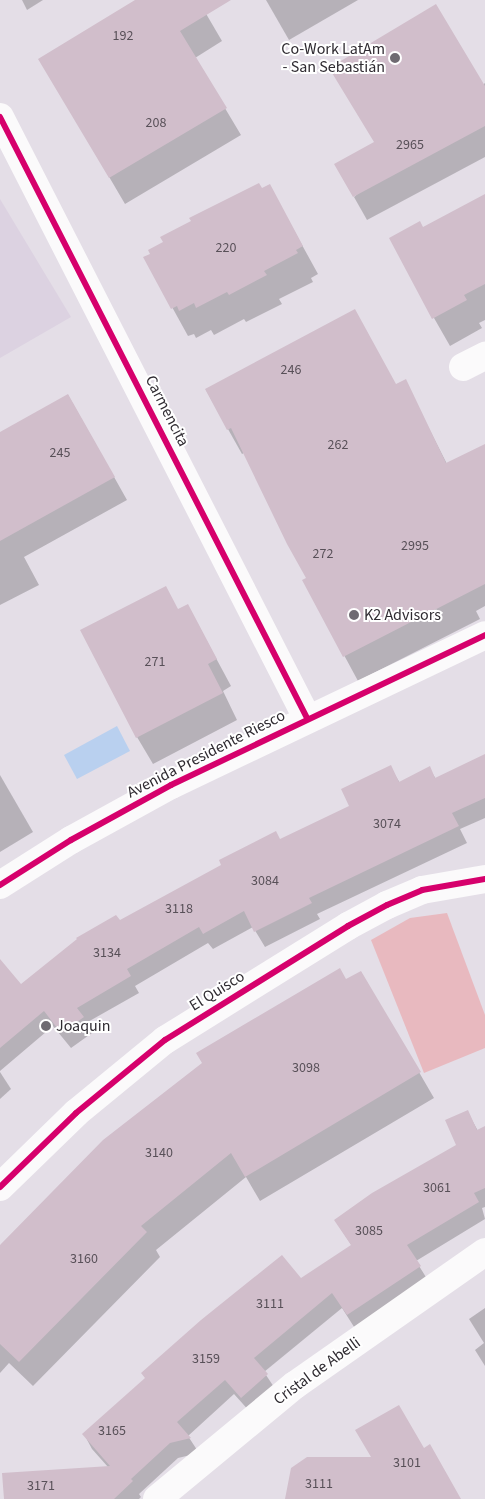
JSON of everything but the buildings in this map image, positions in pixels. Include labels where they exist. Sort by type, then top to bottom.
[{"type":"street","name":"Carmencita","points":[[0,117],[307,718]]},
{"type":"street","name":"Avenida Presidente Riesco","points":[[0,885],[71,840],[172,785],[307,718],[485,635]]},
{"type":"street","name":"El Quisco","points":[[0,1187],[76,1112],[165,1040],[348,926],[387,905],[422,890],[485,879]]},
{"type":"street","name":"Cristal de Abelli","points":[[157,1499],[295,1385],[485,1252]]},
{"type":"shaded area","points":[[0,199],[71,317],[0,358]]},
{"type":"shaded area","points":[[447,913],[485,1015],[485,1048],[424,1073],[371,940],[410,918]]},
{"type":"water","points":[[117,726],[130,751],[77,779],[64,755]]},
{"type":"cycle path","points":[[0,117],[307,718]]},
{"type":"cycle path","points":[[0,885],[71,840],[171,785],[485,635]]},
{"type":"cycle path","points":[[0,1187],[76,1113],[165,1040],[348,926],[387,905],[422,890],[485,879]]},
{"type":"place","name":"Co-Work LatAm - San Sebastián","points":[[395,58]]},
{"type":"place","name":"K2 Advisors","points":[[354,615]]},
{"type":"place","name":"Joaquin","points":[[46,1026]]}]
